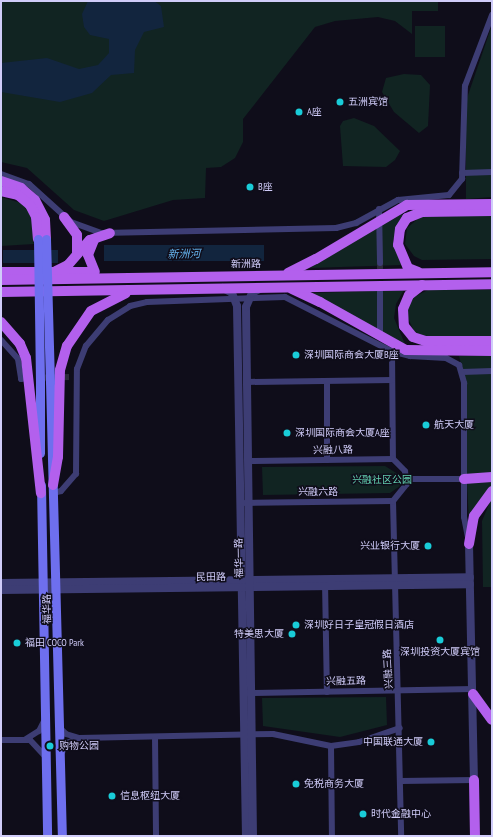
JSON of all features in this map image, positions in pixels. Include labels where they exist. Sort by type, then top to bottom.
[{"type":"main road","points":[[1,181],[21,188],[35,200],[45,220],[42,239]]},
{"type":"main road","points":[[1,191],[18,195],[30,205],[36,217],[42,239]]},
{"type":"main road","points":[[280,275],[316,259],[407,205],[492,204]]},
{"type":"main road","points":[[422,273],[408,268],[404,261],[398,236],[403,222],[414,214],[492,211]]},
{"type":"main road","points":[[64,217],[77,235],[77,255]]},
{"type":"main road","points":[[54,271],[68,265],[97,237],[110,233]]},
{"type":"main road","points":[[95,272],[88,254],[97,237]]},
{"type":"main road","name":"福华路","points":[[42,239],[50,382],[58,586],[62,836]]},
{"type":"main road","name":"福华路","points":[[42,239],[40,382],[46,836]]},
{"type":"main road","points":[[1,272],[95,272],[131,278]]},
{"type":"main road","name":"新洲路","points":[[1,280],[492,272]]},
{"type":"main road","points":[[423,284],[409,295],[402,317],[407,332],[419,340],[492,341]]},
{"type":"main road","points":[[1,292],[492,284]]},
{"type":"main road","points":[[281,287],[300,291],[406,350],[492,351]]},
{"type":"main road","points":[[53,489],[58,457],[60,370],[66,346],[91,312],[117,296],[142,289]]},
{"type":"main road","points":[[1,322],[20,344],[26,358],[41,493]]},
{"type":"main road","points":[[464,479],[492,477]]},
{"type":"main road","points":[[469,544],[474,516],[492,491]]},
{"type":"main road","points":[[473,691],[479,705],[492,720]]},
{"type":"main road","points":[[474,780],[475,836]]},
{"type":"street","points":[[1,174],[21,179],[39,192],[64,217],[86,229],[110,233],[336,228],[356,223],[379,209],[409,198],[449,195],[461,184],[464,91],[492,15]]},
{"type":"street","points":[[462,173],[492,172]]},
{"type":"street","points":[[379,209],[380,262]]},
{"type":"street","points":[[249,297],[263,287]]},
{"type":"street","points":[[222,288],[235,297]]},
{"type":"street","points":[[380,292],[380,345]]},
{"type":"street","points":[[53,489],[63,489],[76,472],[73,377],[81,354],[93,336],[123,310],[147,302],[235,297],[291,298],[392,351],[450,359],[462,372],[464,517],[469,544],[474,780],[401,781]]},
{"type":"street","name":"福华一路","points":[[235,297],[244,503],[248,735],[253,836]]},
{"type":"street","name":"福华一路","points":[[244,503],[248,461],[246,307],[249,297]]},
{"type":"street","points":[[1,340],[18,359],[21,379],[27,378]]},
{"type":"street","points":[[392,351],[393,459],[403,467],[408,479],[405,491],[393,502]]},
{"type":"street","points":[[462,372],[492,371]]},
{"type":"street","points":[[247,382],[392,380]]},
{"type":"street","points":[[327,381],[327,460]]},
{"type":"street","name":"兴融八路","points":[[248,461],[393,459]]},
{"type":"street","points":[[408,479],[464,479]]},
{"type":"street","name":"兴融六路","points":[[244,503],[393,502]]},
{"type":"street","name":"兴融三路","points":[[393,502],[400,728],[401,836]]},
{"type":"street","name":"民田路","points":[[1,583],[58,586],[470,580]]},
{"type":"street","points":[[325,582],[327,692]]},
{"type":"street","name":"民田路","points":[[1,590],[42,586]]},
{"type":"street","name":"兴融五路","points":[[247,693],[399,690],[473,691]]},
{"type":"street","points":[[26,739],[39,731],[44,719]]},
{"type":"street","points":[[60,728],[66,734],[79,738],[277,734],[331,746],[359,742],[400,728]]},
{"type":"street","name":"福华一路","points":[[246,836],[248,735]]},
{"type":"street","points":[[155,737],[156,836]]},
{"type":"street","points":[[60,758],[67,743],[79,738]]},
{"type":"street","points":[[1,740],[26,739],[37,744],[45,756]]},
{"type":"street","points":[[331,746],[332,836]]},
{"type":"green space","points":[[1,1],[438,1],[438,11],[412,11],[412,34],[395,21],[378,17],[335,21],[315,27],[243,119],[243,142],[235,158],[221,167],[206,168],[205,198],[173,200],[104,221],[74,210],[27,168],[1,162]]},
{"type":"green space","points":[[492,25],[492,197],[466,199],[466,101]]},
{"type":"green space","points":[[415,26],[445,26],[445,57],[415,57]]},
{"type":"green space","points":[[404,74],[421,75],[430,85],[428,126],[419,133],[394,112],[382,92],[386,78]]},
{"type":"green space","points":[[354,118],[374,126],[400,151],[395,160],[386,167],[343,166],[340,126],[343,121]]},
{"type":"green space","points":[[1,197],[21,203],[31,213],[34,244],[1,246]]},
{"type":"green space","points":[[403,213],[393,240],[402,265],[310,268]]},
{"type":"green space","points":[[492,215],[492,259],[422,260],[414,256],[405,244],[407,228],[420,217]]},
{"type":"green space","points":[[404,290],[396,304],[394,318],[405,344],[312,293]]},
{"type":"green space","points":[[428,290],[492,290],[492,337],[422,336],[414,331],[406,314],[412,298]]},
{"type":"green space","points":[[459,356],[492,356],[492,473],[467,475],[465,380]]},
{"type":"green space","name":"兴融社区公园","points":[[385,466],[401,476],[400,486],[390,493],[263,495],[262,467]]},
{"type":"green space","points":[[492,479],[492,489],[469,523],[467,482]]},
{"type":"green space","points":[[492,497],[492,587],[483,587],[482,521]]},
{"type":"green space","points":[[386,697],[387,725],[340,737],[263,726],[262,698]]},
{"type":"water","points":[[88,1],[154,1],[161,6],[164,27],[144,32],[135,50],[134,73],[111,75],[92,93],[60,102],[1,92],[1,63],[47,58],[79,69],[98,65],[109,53],[109,39],[90,35],[84,27],[82,14]]},
{"type":"water","name":"新洲河","points":[[104,245],[264,245],[264,261],[104,261]]},
{"type":"water","points":[[3,250],[58,250],[58,263],[3,263]]},
{"type":"tunnel","points":[[380,263],[380,289]]},
{"type":"tunnel","points":[[27,378],[70,377]]},
{"type":"place","name":"五洲宾馆","points":[[340,102]]},
{"type":"place","name":"A座","points":[[299,112]]},
{"type":"place","name":"B座","points":[[250,187]]},
{"type":"place","name":"深圳国际商会大厦B座","points":[[296,355]]},
{"type":"place","name":"航天大厦","points":[[426,425]]},
{"type":"place","name":"深圳国际商会大厦A座","points":[[287,433]]},
{"type":"place","name":"兴业银行大厦","points":[[428,546]]},
{"type":"place","name":"深圳好日子皇冠假日酒店","points":[[296,625]]},
{"type":"place","name":"特美思大厦","points":[[292,634]]},
{"type":"place","name":"深圳投资大厦宾馆","points":[[440,640]]},
{"type":"place","name":"福田 COCO Park","points":[[17,643]]},
{"type":"place","name":"中国联通大厦","points":[[431,742]]},
{"type":"place","name":"购物公园","points":[[50,746]]},
{"type":"place","name":"免税商务大厦","points":[[296,784]]},
{"type":"place","name":"信息枢纽大厦","points":[[112,796]]},
{"type":"place","name":"时代金融中心","points":[[363,814]]}]
